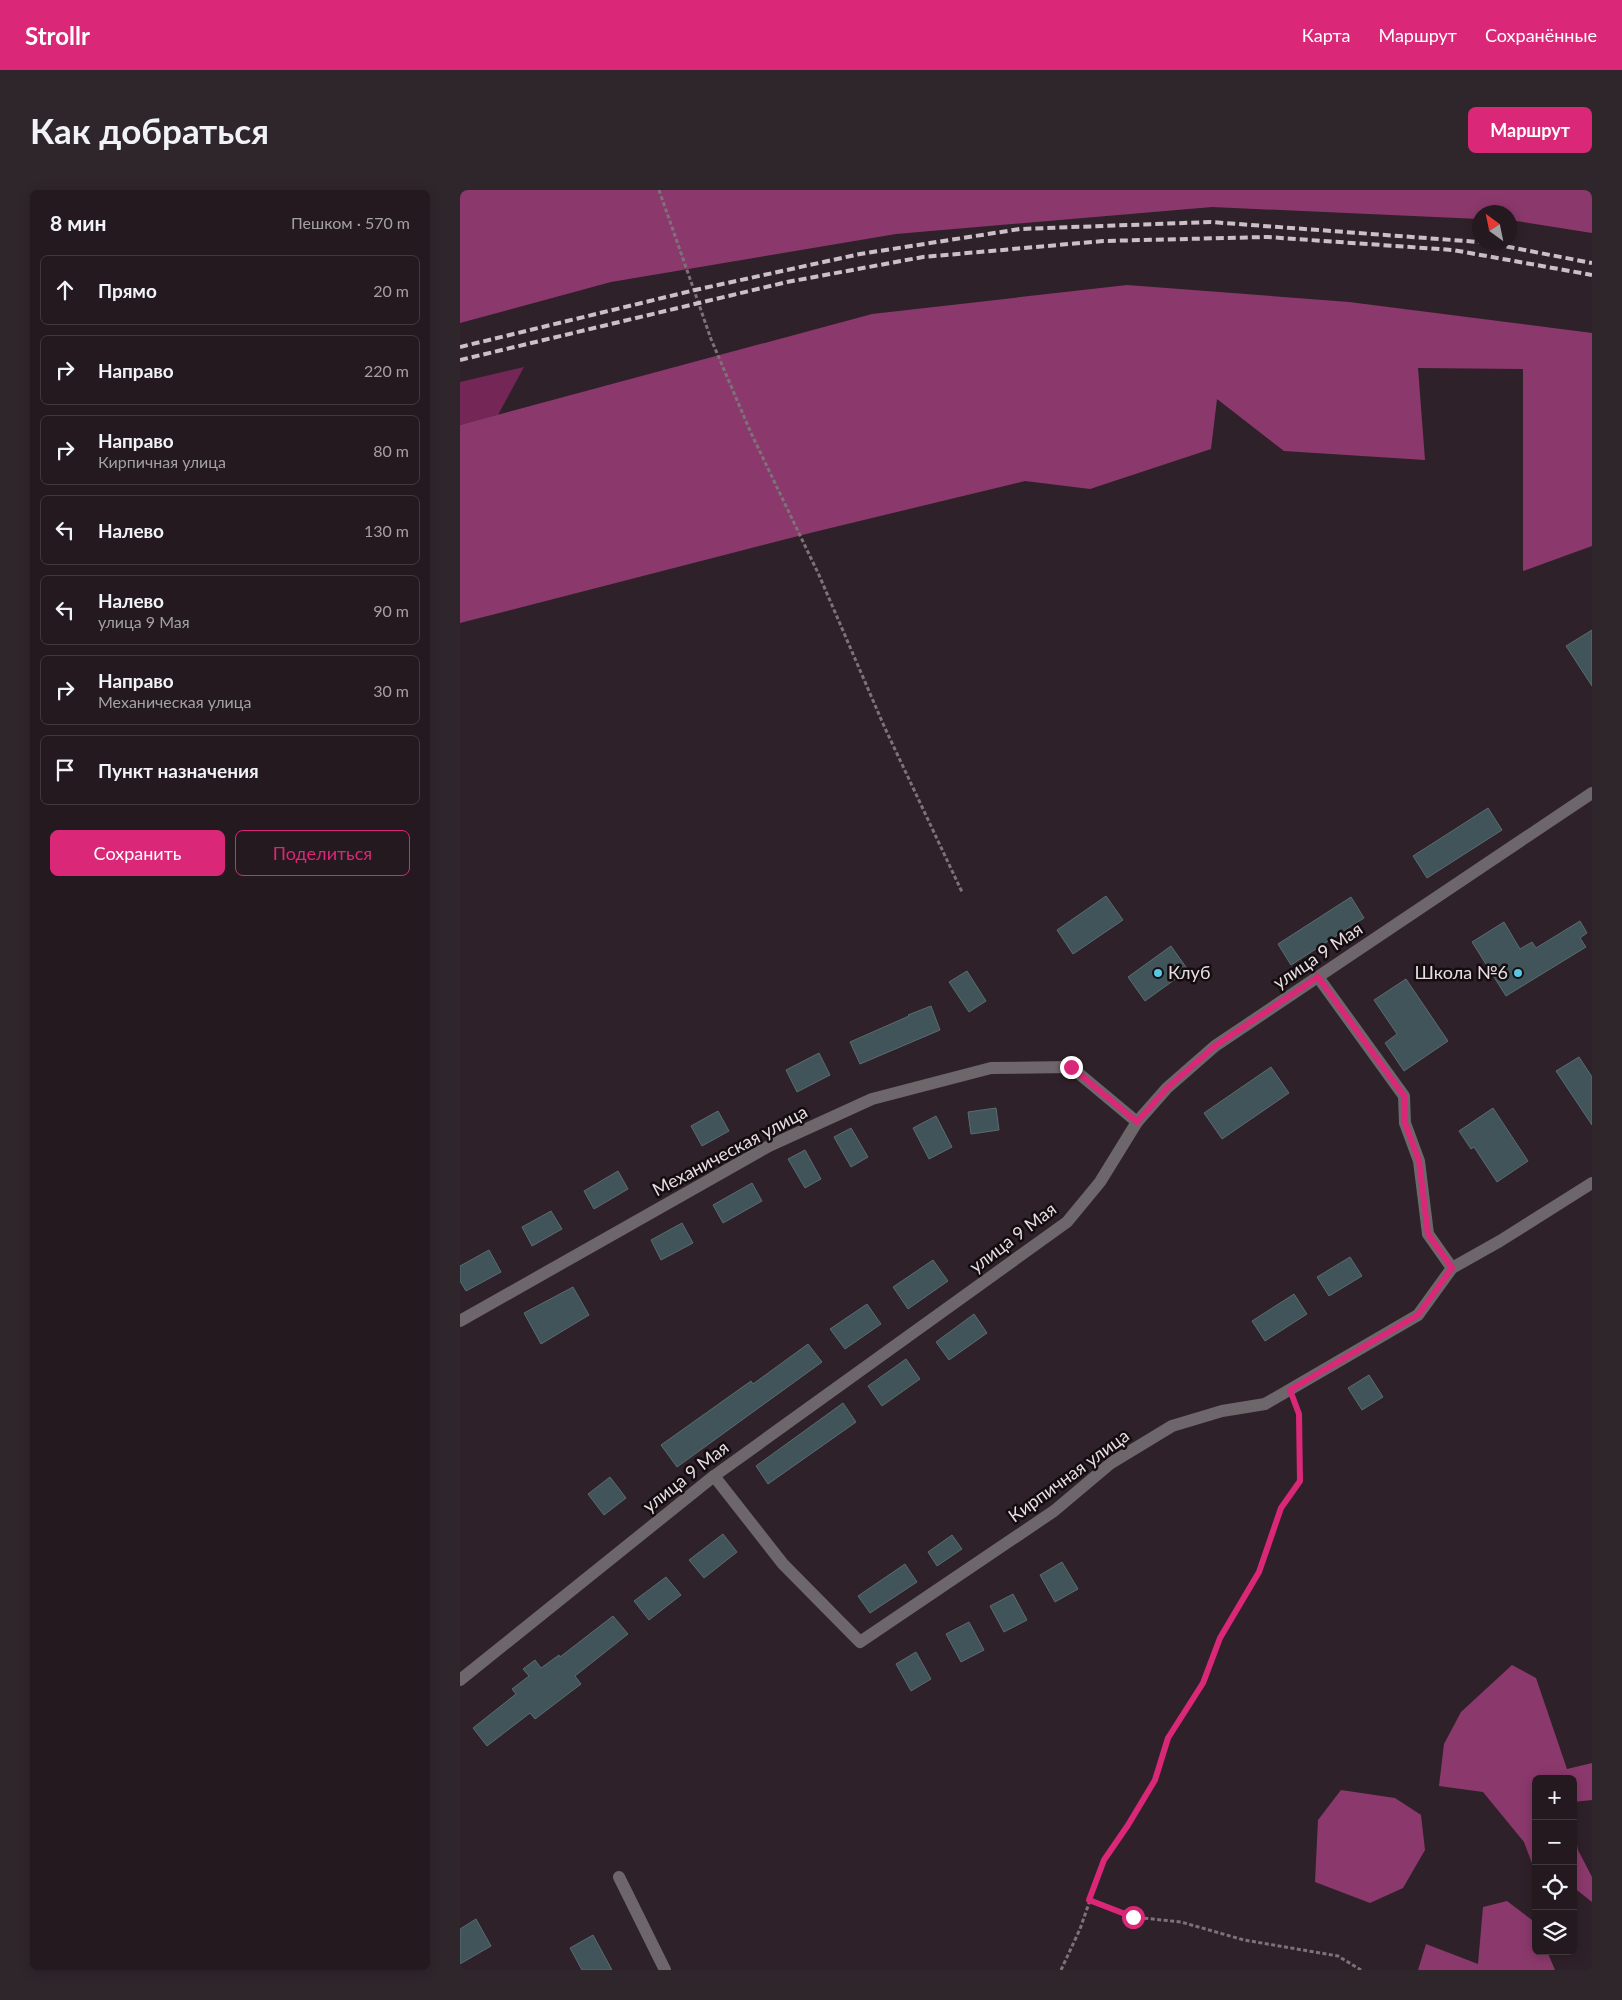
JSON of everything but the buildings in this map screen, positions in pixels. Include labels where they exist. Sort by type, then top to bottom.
[{"type":"street","name":"улица 9 Мая","points":[[460,1680],[714,1476],[1067,1222],[1100,1182],[1137,1122],[1167,1088],[1215,1046],[1592,794]]},
{"type":"street","points":[[1318,977],[1404,1096],[1405,1123],[1419,1161],[1428,1234],[1452,1268]]},
{"type":"street","name":"Механическая улица","points":[[460,1322],[769,1146],[872,1099],[991,1068],[1071,1067],[1137,1122]]},
{"type":"street","name":"Кирпичная улица","points":[[714,1476],[783,1564],[860,1642],[1054,1511],[1111,1463],[1172,1426],[1222,1411],[1265,1404],[1418,1315],[1452,1268],[1500,1241],[1592,1182]]},
{"type":"street","points":[[619,1877],[665,1970]]},
{"type":"path","points":[[659,190],[711,339],[751,433],[819,575],[884,726],[962,892]]},
{"type":"path","points":[[1061,1970],[1080,1929],[1104,1860],[1155,1780],[1168,1738],[1203,1683],[1220,1638],[1259,1572],[1281,1508],[1300,1481],[1299,1414],[1290,1390]]},
{"type":"path","points":[[1089,1900],[1133,1917],[1181,1922],[1244,1940],[1338,1956],[1361,1970]]},
{"type":"shaded area","points":[[460,190],[1592,190],[1592,233],[1517,221],[1517,205],[1472,205],[1472,219],[1212,207],[896,234],[611,282],[460,323]]},
{"type":"shaded area","points":[[1127,285],[1349,302],[1592,333],[1592,546],[1523,571],[1523,369],[1418,368],[1425,460],[1284,451],[1217,399],[1211,449],[1090,489],[1025,481],[810,533],[460,623],[460,425],[872,314]]},
{"type":"shaded area","points":[[524,367],[498,415],[460,425],[460,382]]},
{"type":"shaded area","points":[[1512,1665],[1536,1678],[1567,1769],[1592,1763],[1592,1800],[1577,1802],[1577,1775],[1532,1775],[1532,1863],[1524,1842],[1483,1792],[1439,1786],[1444,1744],[1461,1712]]},
{"type":"shaded area","points":[[1341,1790],[1395,1798],[1421,1815],[1425,1850],[1403,1888],[1370,1903],[1315,1882],[1318,1820]]},
{"type":"shaded area","points":[[1577,1845],[1592,1877],[1592,1902],[1577,1890]]},
{"type":"shaded area","points":[[1507,1901],[1532,1920],[1532,1955],[1549,1955],[1555,1970],[1418,1970],[1426,1944],[1478,1964],[1483,1907]]},
{"type":"railway","points":[[460,347],[695,290],[860,254],[1020,229],[1211,222],[1472,241]]},
{"type":"railway","points":[[460,360],[787,282],[923,257],[1103,241],[1267,237],[1453,250],[1592,275]]},
{"type":"railway","points":[[1517,249],[1592,263]]},
{"type":"place","name":"Клуб","points":[[1158,973]]},
{"type":"place","name":"Школа №6","points":[[1518,973]]},
{"type":"route","points":[[1071,1067],[1137,1122],[1167,1088],[1215,1046],[1318,977],[1404,1096],[1405,1123],[1419,1161],[1428,1234],[1452,1268],[1418,1315],[1290,1390],[1299,1414],[1300,1481],[1281,1508],[1259,1572],[1220,1638],[1203,1683],[1168,1738],[1155,1780],[1104,1860],[1089,1900],[1133,1917]]}]
